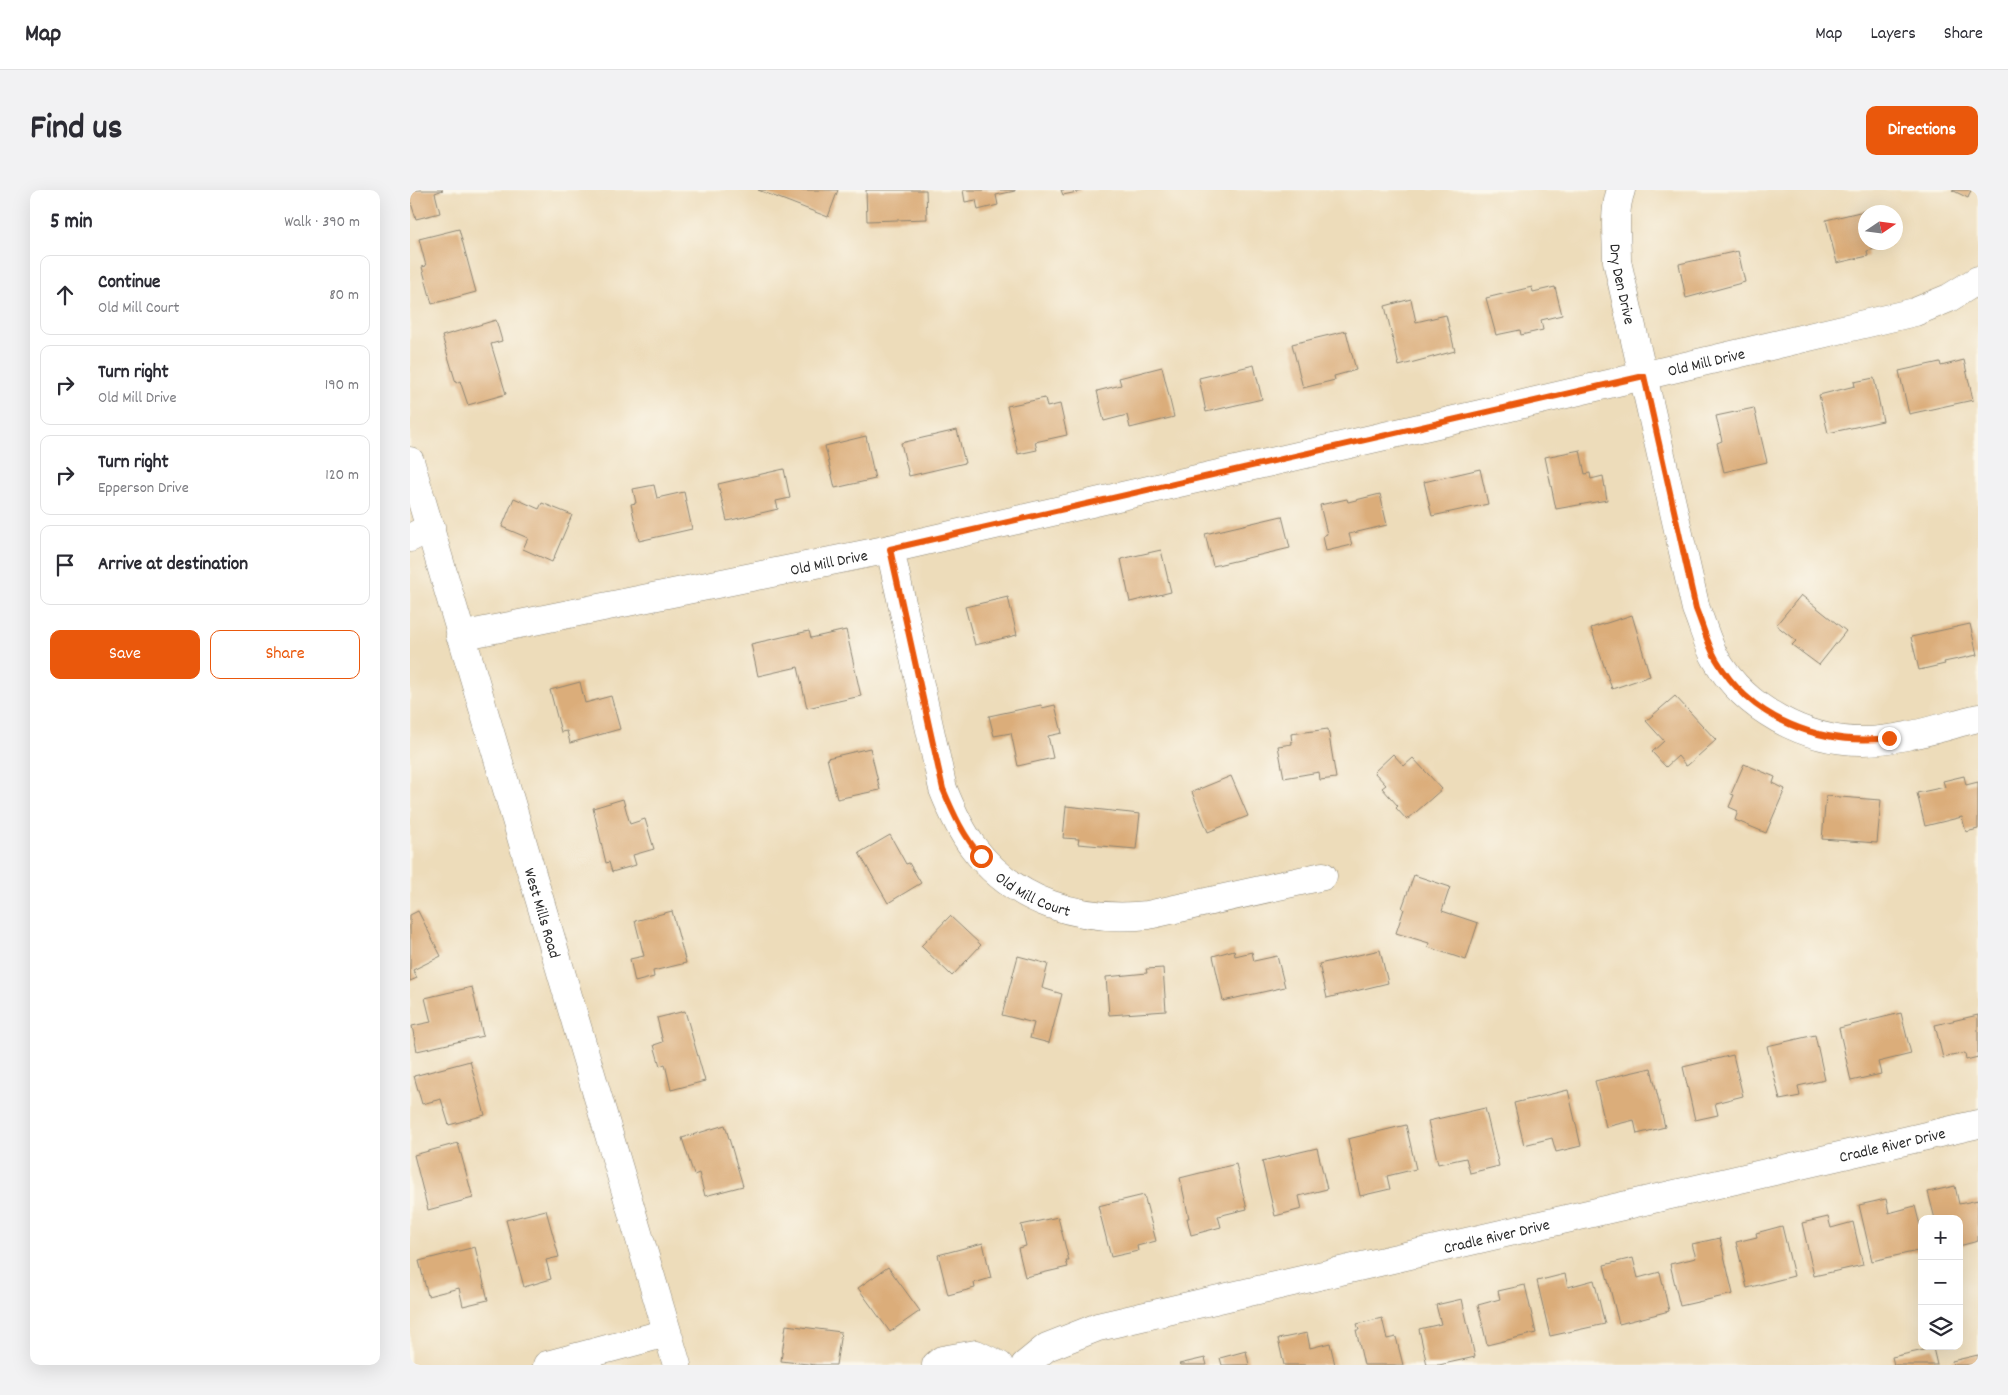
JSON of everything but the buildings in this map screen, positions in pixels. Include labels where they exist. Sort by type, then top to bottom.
[{"type":"street","name":"Dry Den Drive","points":[[1621,190],[1616,220],[1617,261],[1696,609],[1704,634],[1722,667],[1746,696],[1778,719],[1801,730],[1825,737],[1850,740],[1889,738],[1978,718]]},
{"type":"street","name":"Old Mill Drive","points":[[460,636],[890,549],[1644,376],[1915,312],[1949,298],[1978,280]]},
{"type":"street","name":"West Mills Road","points":[[410,461],[420,532],[460,636],[677,1365]]},
{"type":"street","name":"Old Mill Court","points":[[890,549],[943,789],[953,813],[972,847],[1009,883],[1038,899],[1066,910],[1101,917],[1126,917],[1148,915],[1323,876]]},
{"type":"street","name":"Cradle River Drive","points":[[1025,1365],[1047,1347],[1098,1327],[1978,1124]]},
{"type":"street","points":[[546,1365],[667,1333]]},
{"type":"street","points":[[936,1365],[942,1360],[976,1354],[999,1365]]},
{"type":"route","points":[[981,856],[972,847],[953,813],[943,789],[890,549],[1644,376],[1696,609],[1704,634],[1722,667],[1746,696],[1757,705],[1778,719],[1801,730],[1825,737],[1850,740],[1863,741],[1889,738]]}]
